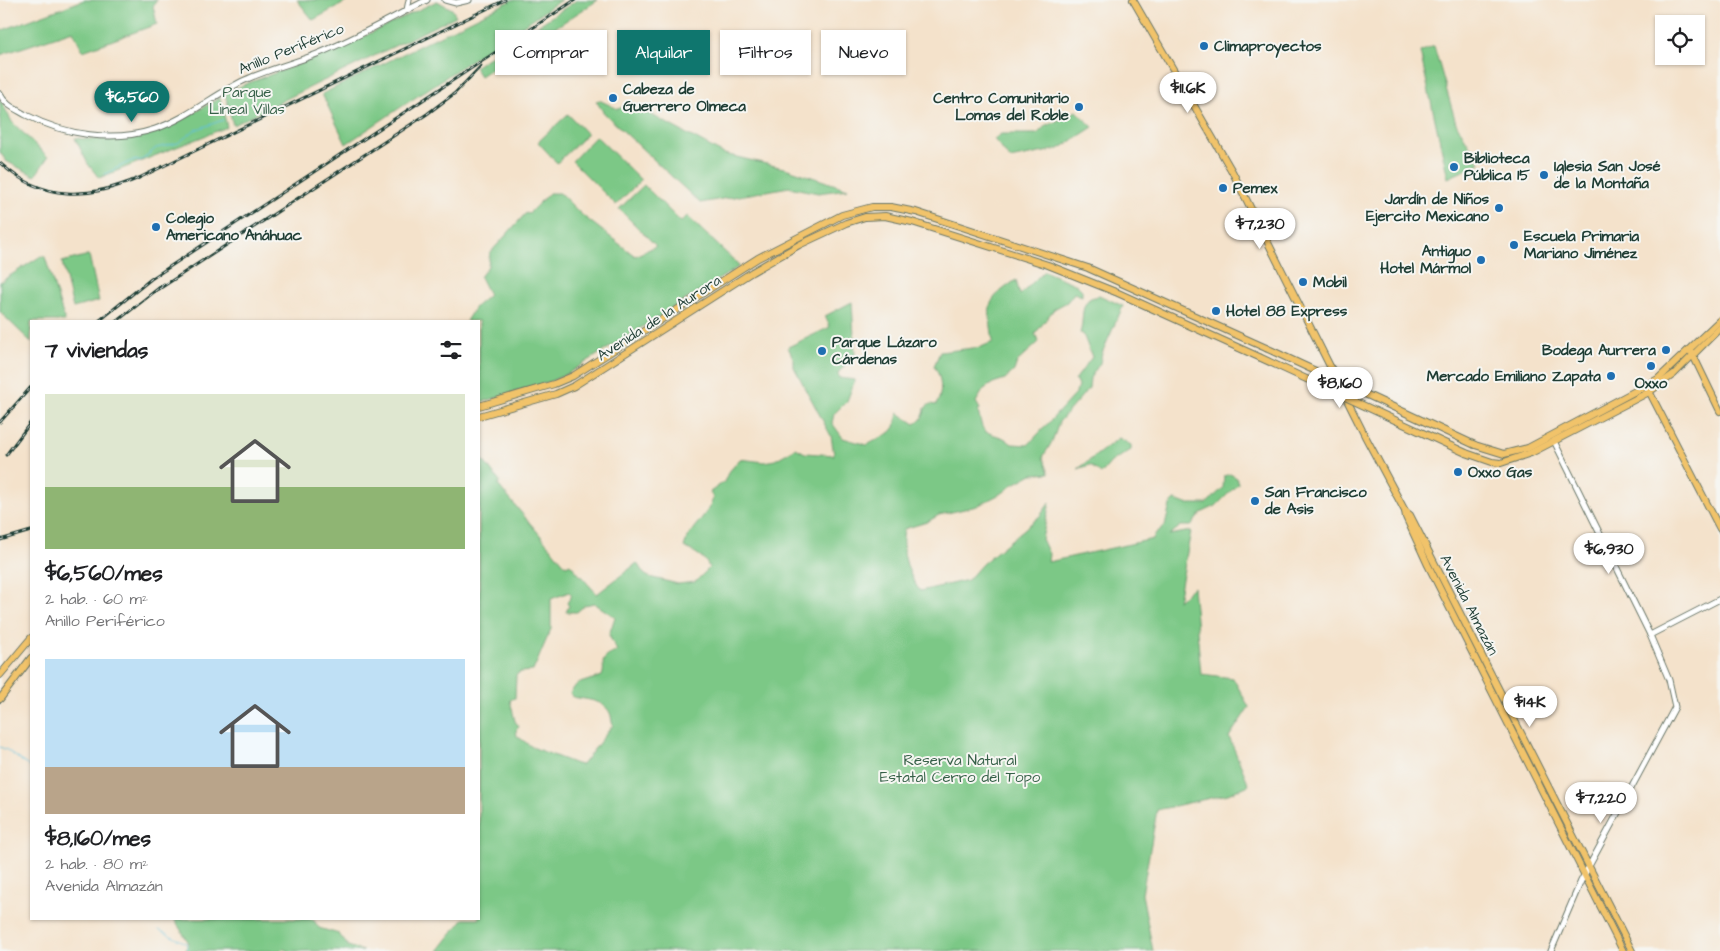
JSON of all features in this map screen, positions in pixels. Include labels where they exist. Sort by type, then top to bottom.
[{"type":"main road","name":"Avenida Almazán","points":[[1133,0],[1233,173],[1405,511],[1414,522],[1632,951]]},
{"type":"main road","name":"Avenida de la Aurora","points":[[480,406],[554,384],[573,376],[758,258],[842,215],[872,207],[891,207],[916,212],[1072,262],[1215,324],[1495,453],[1517,452],[1648,389]]},
{"type":"main road","name":"Avenida de la Aurora","points":[[480,416],[563,391],[633,350],[761,267],[846,223],[873,216],[890,217],[912,222],[1048,264],[1118,293],[1466,453],[1492,462],[1504,463],[1519,459],[1648,389]]},
{"type":"main road","points":[[1118,293],[1124,289],[1122,283]]},
{"type":"main road","points":[[1720,320],[1674,374],[1648,389],[1720,529]]},
{"type":"main road","points":[[1210,336],[1210,328],[1215,324]]},
{"type":"main road","points":[[1691,352],[1720,328]]},
{"type":"main road","points":[[631,340],[629,346],[633,350]]},
{"type":"main road","points":[[612,351],[617,353],[617,360]]},
{"type":"main road","points":[[1691,352],[1720,411]]},
{"type":"main road","name":"Avenida Almazán","points":[[1405,511],[1406,518],[1428,565],[1622,951]]},
{"type":"main road","points":[[0,675],[30,639]]},
{"type":"main road","points":[[0,699],[30,659]]},
{"type":"street","points":[[407,10],[409,0]]},
{"type":"street","name":"Anillo Periférico","points":[[0,94],[4,102],[15,109],[53,127],[69,132],[104,136],[148,131],[173,121],[245,80],[318,54],[426,0]]},
{"type":"street","points":[[445,0],[456,3],[469,0]]},
{"type":"street","points":[[1552,951],[1589,867],[1675,707],[1669,680],[1650,634],[1554,441]]},
{"type":"street","points":[[1650,634],[1720,599]]},
{"type":"green space","points":[[84,0],[157,0],[153,6],[157,24],[83,51],[73,31],[0,55],[0,31]]},
{"type":"green space","points":[[297,0],[350,0],[313,20]]},
{"type":"green space","points":[[512,0],[561,0],[516,30],[495,30],[495,44],[346,144],[322,94]]},
{"type":"green space","points":[[577,0],[598,0],[551,30],[531,30]]},
{"type":"green space","name":"Parque Lineal Villas","points":[[437,1],[452,9],[456,16],[233,125],[225,94],[243,85],[331,52]]},
{"type":"green space","points":[[1434,46],[1456,123],[1480,163],[1448,178],[1420,52]]},
{"type":"green space","points":[[495,53],[495,66],[480,76],[474,67]]},
{"type":"green space","points":[[220,98],[227,127],[99,178],[88,164],[75,138],[98,140],[135,137],[167,126]]},
{"type":"green space","points":[[0,99],[12,122],[48,157],[35,176],[6,161],[0,152]]},
{"type":"green space","points":[[599,100],[618,109],[631,104],[724,154],[788,169],[848,189],[818,193],[789,187],[700,203],[604,113],[596,101]]},
{"type":"green space","points":[[1076,111],[1093,127],[1059,149],[1010,159],[994,139],[1001,134],[1037,134],[1047,124],[1049,125]]},
{"type":"green space","points":[[568,114],[587,134],[557,163],[538,142]]},
{"type":"green space","points":[[596,136],[641,180],[616,205],[572,161]]},
{"type":"green space","points":[[644,185],[681,222],[687,216],[740,266],[567,374],[549,382],[480,403],[480,320],[467,320],[475,307],[489,295],[480,277],[488,266],[490,253],[526,213],[528,214],[549,193],[560,193],[582,215],[635,256],[656,246],[619,209]]},
{"type":"green space","points":[[89,255],[99,301],[73,308],[62,262]]},
{"type":"green space","points":[[41,256],[45,257],[65,320],[30,320],[30,341],[0,312],[0,282]]},
{"type":"green space","name":"Reserva Natural Estatal Cerro del Topo","points":[[1044,271],[1077,285],[1082,290],[1082,296],[1074,293],[1067,302],[1054,309],[1035,334],[1039,342],[1017,362],[1014,371],[1005,379],[993,383],[984,389],[976,402],[980,409],[978,412],[982,427],[986,432],[1004,438],[1012,444],[1028,445],[1076,393],[1078,386],[1075,380],[1092,357],[1083,334],[1080,333],[1083,311],[1088,300],[1099,295],[1123,306],[1102,353],[1100,363],[1090,378],[1089,388],[1059,422],[1053,440],[1043,457],[1049,473],[1032,474],[977,506],[939,515],[927,522],[904,529],[903,545],[906,562],[920,591],[968,580],[982,564],[1040,516],[1050,502],[1042,539],[1049,554],[1048,562],[1153,539],[1155,534],[1165,526],[1170,505],[1175,500],[1186,504],[1206,504],[1223,488],[1224,476],[1230,474],[1237,478],[1238,484],[1216,506],[1201,513],[1191,526],[1181,526],[1169,535],[1191,531],[1178,601],[1193,587],[1201,674],[1233,678],[1249,707],[1229,737],[1249,785],[1228,794],[1157,810],[1142,894],[1153,951],[438,951],[462,920],[480,920],[480,456],[500,482],[498,485],[566,566],[570,564],[597,594],[637,563],[644,574],[649,577],[678,584],[695,582],[709,568],[702,558],[684,547],[686,540],[711,505],[713,498],[710,492],[724,482],[728,473],[740,459],[764,462],[775,460],[796,448],[805,453],[834,455],[831,436],[794,367],[794,360],[788,347],[830,327],[825,316],[852,302],[855,354],[838,373],[839,378],[855,380],[847,401],[834,414],[832,423],[843,438],[867,445],[891,432],[895,427],[898,413],[915,424],[922,418],[925,408],[930,404],[936,405],[940,396],[941,386],[939,375],[934,366],[940,352],[981,347],[993,342],[990,306],[998,294],[1016,280],[1020,295]],"holes":[[[569,592],[572,595],[567,603],[569,606],[566,612],[577,612],[585,605],[594,603],[615,617],[609,635],[617,651],[610,654],[604,660],[602,676],[577,684],[570,693],[573,697],[594,701],[603,705],[610,713],[613,725],[582,765],[532,747],[517,736],[516,730],[519,727],[515,721],[510,700],[515,698],[516,675],[520,672],[533,671],[551,629],[551,599]]]},
{"type":"green space","points":[[1119,438],[1131,445],[1131,450],[1111,462],[1101,474],[1090,465],[1078,469]]},
{"type":"green space","points":[[175,920],[314,920],[319,928],[339,934],[348,946],[363,951],[289,951],[283,949],[281,951],[185,951],[189,943]]},
{"type":"waterway","points":[[105,174],[131,161],[142,160],[156,148],[178,143],[195,130],[223,120]]},
{"type":"waterway","points":[[0,747],[30,767]]},
{"type":"waterway","points":[[159,930],[186,943],[189,951]]},
{"type":"railway","points":[[0,163],[16,176],[33,185],[50,190],[84,193],[120,185],[139,178],[505,0]]},
{"type":"railway","points":[[100,320],[151,279],[575,0]]},
{"type":"railway","points":[[159,289],[427,114],[455,93],[481,66]]},
{"type":"railway","points":[[118,320],[164,284]]},
{"type":"railway","points":[[0,422],[30,388]]},
{"type":"railway","points":[[6,455],[30,423]]},
{"type":"railway","points":[[0,540],[30,531]]},
{"type":"place","name":"Climaproyectos","points":[[1204,46]]},
{"type":"place","name":"Cabeza de Guerrero Olmeca","points":[[613,98]]},
{"type":"place","name":"Centro Comunitario Lomas del Roble","points":[[1079,107]]},
{"type":"place","name":"Biblioteca Pública 15","points":[[1454,167]]},
{"type":"place","name":"Iglesia San José de la Montaña","points":[[1544,175]]},
{"type":"place","name":"Pemex","points":[[1223,188]]},
{"type":"place","name":"Jardín de Niños Ejercito Mexicano","points":[[1499,208]]},
{"type":"place","name":"Colegio Americano Anáhuac","points":[[156,227]]},
{"type":"place","name":"Escuela Primaria Mariano Jiménez","points":[[1514,245]]},
{"type":"place","name":"Antiguo Hotel Mármol","points":[[1481,260]]},
{"type":"place","name":"Mobil","points":[[1303,282]]},
{"type":"place","name":"Hotel 88 Express","points":[[1216,311]]},
{"type":"place","name":"Bodega Aurrera","points":[[1666,350]]},
{"type":"place","name":"Parque Lázaro Cárdenas","points":[[822,351]]},
{"type":"place","name":"Oxxo","points":[[1651,366]]},
{"type":"place","name":"Mercado Emiliano Zapata","points":[[1611,376]]},
{"type":"place","name":"Oxxo Gas","points":[[1458,472]]},
{"type":"place","name":"San Francisco de Asis","points":[[1255,501]]}]
